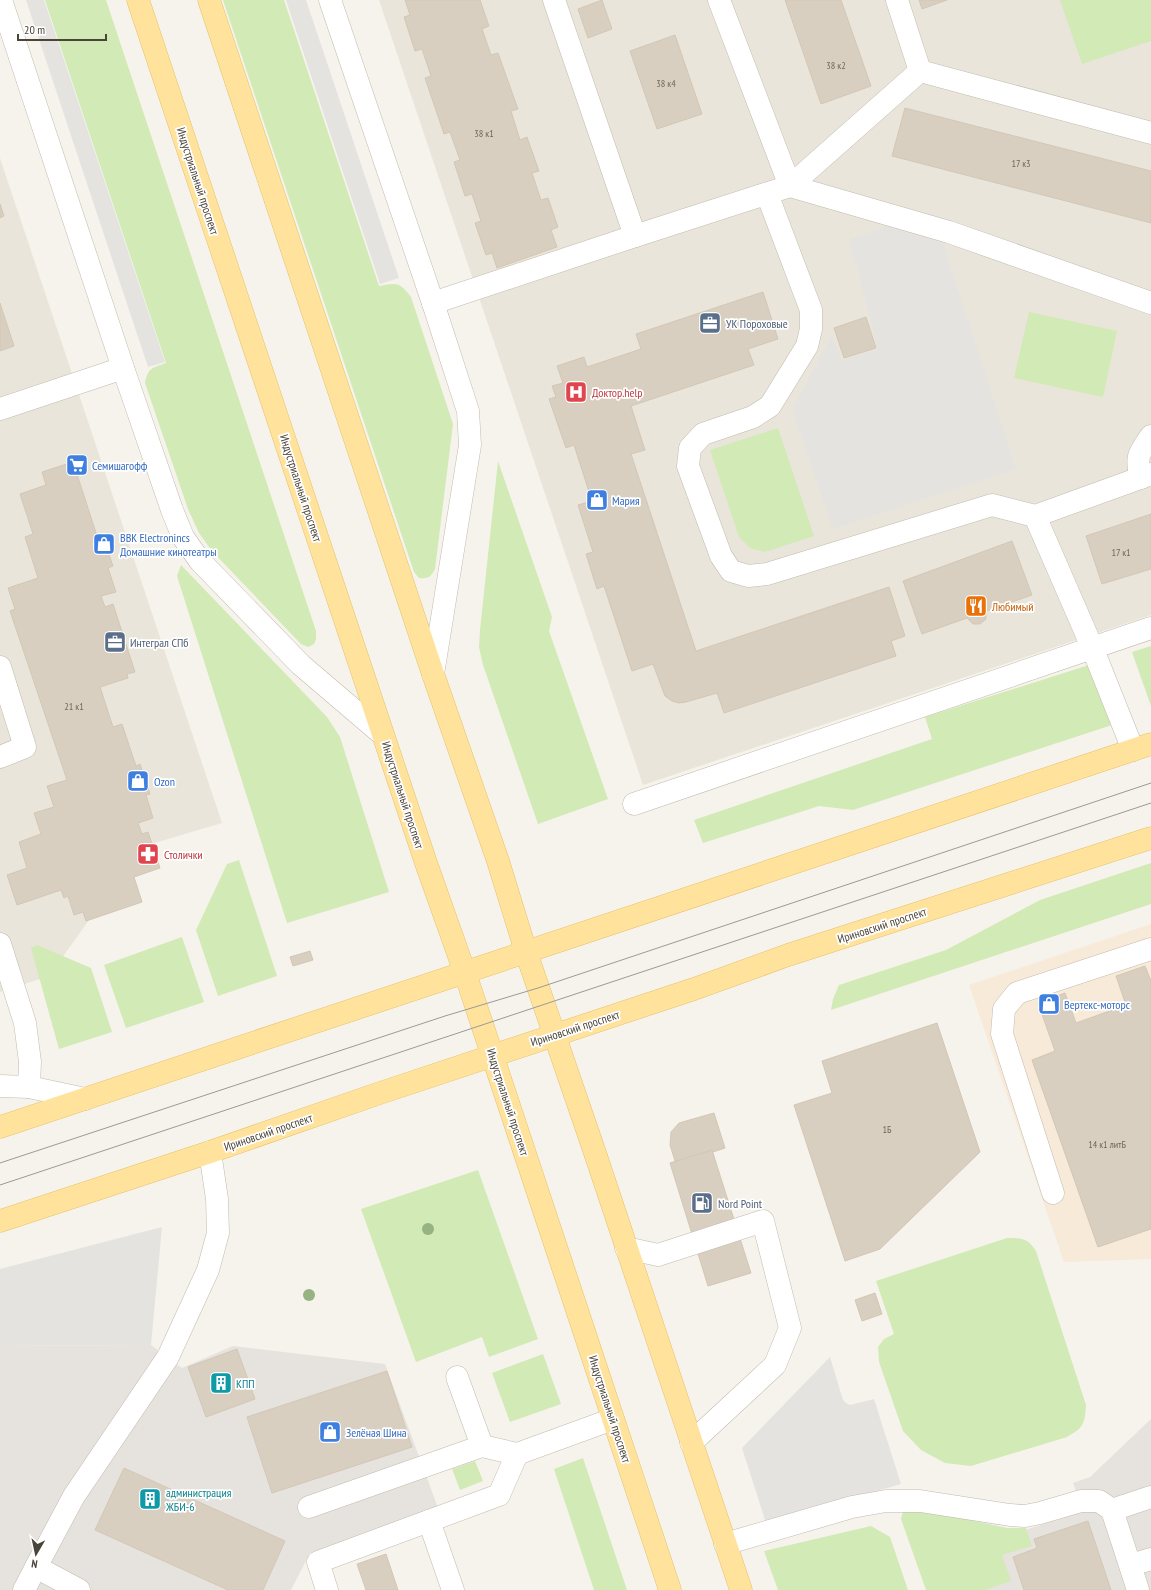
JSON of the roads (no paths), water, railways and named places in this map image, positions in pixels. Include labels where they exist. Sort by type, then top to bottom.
[{"type":"main road","name":"Индустриальный проспект","points":[[138,0],[382,734],[433,886],[465,973],[670,1590]]},
{"type":"main road","points":[[209,0],[433,674],[498,861],[526,952],[585,1123],[741,1590]]},
{"type":"main road","points":[[0,1127],[1142,747]]},
{"type":"main road","name":"Ириновский проспект","points":[[0,1221],[694,989],[795,953],[1151,838]]},
{"type":"street","points":[[1,0],[172,510],[183,537],[200,561],[301,665],[382,734]]},
{"type":"street","points":[[330,0],[468,411],[470,445],[433,674]]},
{"type":"street","points":[[554,0],[635,236]]},
{"type":"street","points":[[719,0],[790,186]]},
{"type":"street","points":[[897,0],[920,71]]},
{"type":"street","points":[[433,303],[790,186],[920,71]]},
{"type":"street","points":[[920,71],[1151,133]]},
{"type":"street","points":[[790,186],[950,232],[1151,303]]},
{"type":"street","points":[[767,194],[811,310],[811,329],[807,346],[770,406],[753,417],[703,434],[690,448],[688,466],[721,556],[731,571],[748,576],[767,574],[992,505],[1035,516],[1146,476],[1137,464],[1141,449],[1151,436]]},
{"type":"street","points":[[0,409],[124,368]]},
{"type":"street","points":[[1035,516],[1092,647],[1142,747]]},
{"type":"street","points":[[634,804],[1151,628]]},
{"type":"street","points":[[0,667],[25,747],[0,756]]},
{"type":"street","points":[[0,944],[25,1023],[30,1062],[29,1087]]},
{"type":"street","points":[[1053,1193],[1002,1034],[1004,1009],[1017,993],[1151,949]]},
{"type":"street","points":[[0,1086],[29,1087],[85,1099]]},
{"type":"street","points":[[24,1590],[74,1496],[168,1358],[208,1270],[218,1233],[218,1199],[210,1152]]},
{"type":"street","points":[[626,1248],[658,1255],[762,1221],[790,1328],[775,1365],[691,1443]]},
{"type":"street","points":[[457,1377],[482,1446]]},
{"type":"street","points":[[309,1507],[482,1446],[517,1454],[613,1418]]},
{"type":"street","points":[[327,1590],[318,1562],[499,1495],[517,1454]]},
{"type":"street","points":[[1112,1510],[1151,1497]]},
{"type":"street","points":[[725,1544],[852,1507],[886,1501],[920,1501],[1010,1516],[1025,1516],[1040,1513],[1081,1500],[1099,1501],[1112,1510],[1138,1590]]},
{"type":"street","points":[[429,1521],[453,1590]]},
{"type":"street","points":[[1131,1565],[1151,1559]]},
{"type":"street","points":[[36,1567],[79,1590]]},
{"type":"tram line","points":[[0,1163],[445,1016],[538,988],[1151,783]]},
{"type":"tram line","points":[[0,1185],[1151,803]]},
{"type":"place","name":"УК Пороховые","points":[[710,323]]},
{"type":"place","name":"Доктор.help","points":[[576,392]]},
{"type":"place","name":"Семишагофф","points":[[77,465]]},
{"type":"place","name":"Мария","points":[[597,500]]},
{"type":"place","name":"BBK Electronincs Домашние кинотеатры","points":[[104,544]]},
{"type":"place","name":"Любимый","points":[[976,606]]},
{"type":"place","name":"Интеграл СПб","points":[[115,642]]},
{"type":"place","name":"Ozon","points":[[138,781]]},
{"type":"place","name":"Столички","points":[[148,854]]},
{"type":"place","name":"Вертекс-моторс","points":[[1049,1004]]},
{"type":"place","name":"Nord Point","points":[[702,1203]]},
{"type":"place","name":"КПП","points":[[221,1383]]},
{"type":"place","name":"Зелёная Шина","points":[[330,1432]]},
{"type":"place","name":"администрация ЖБИ-6","points":[[150,1499]]}]
